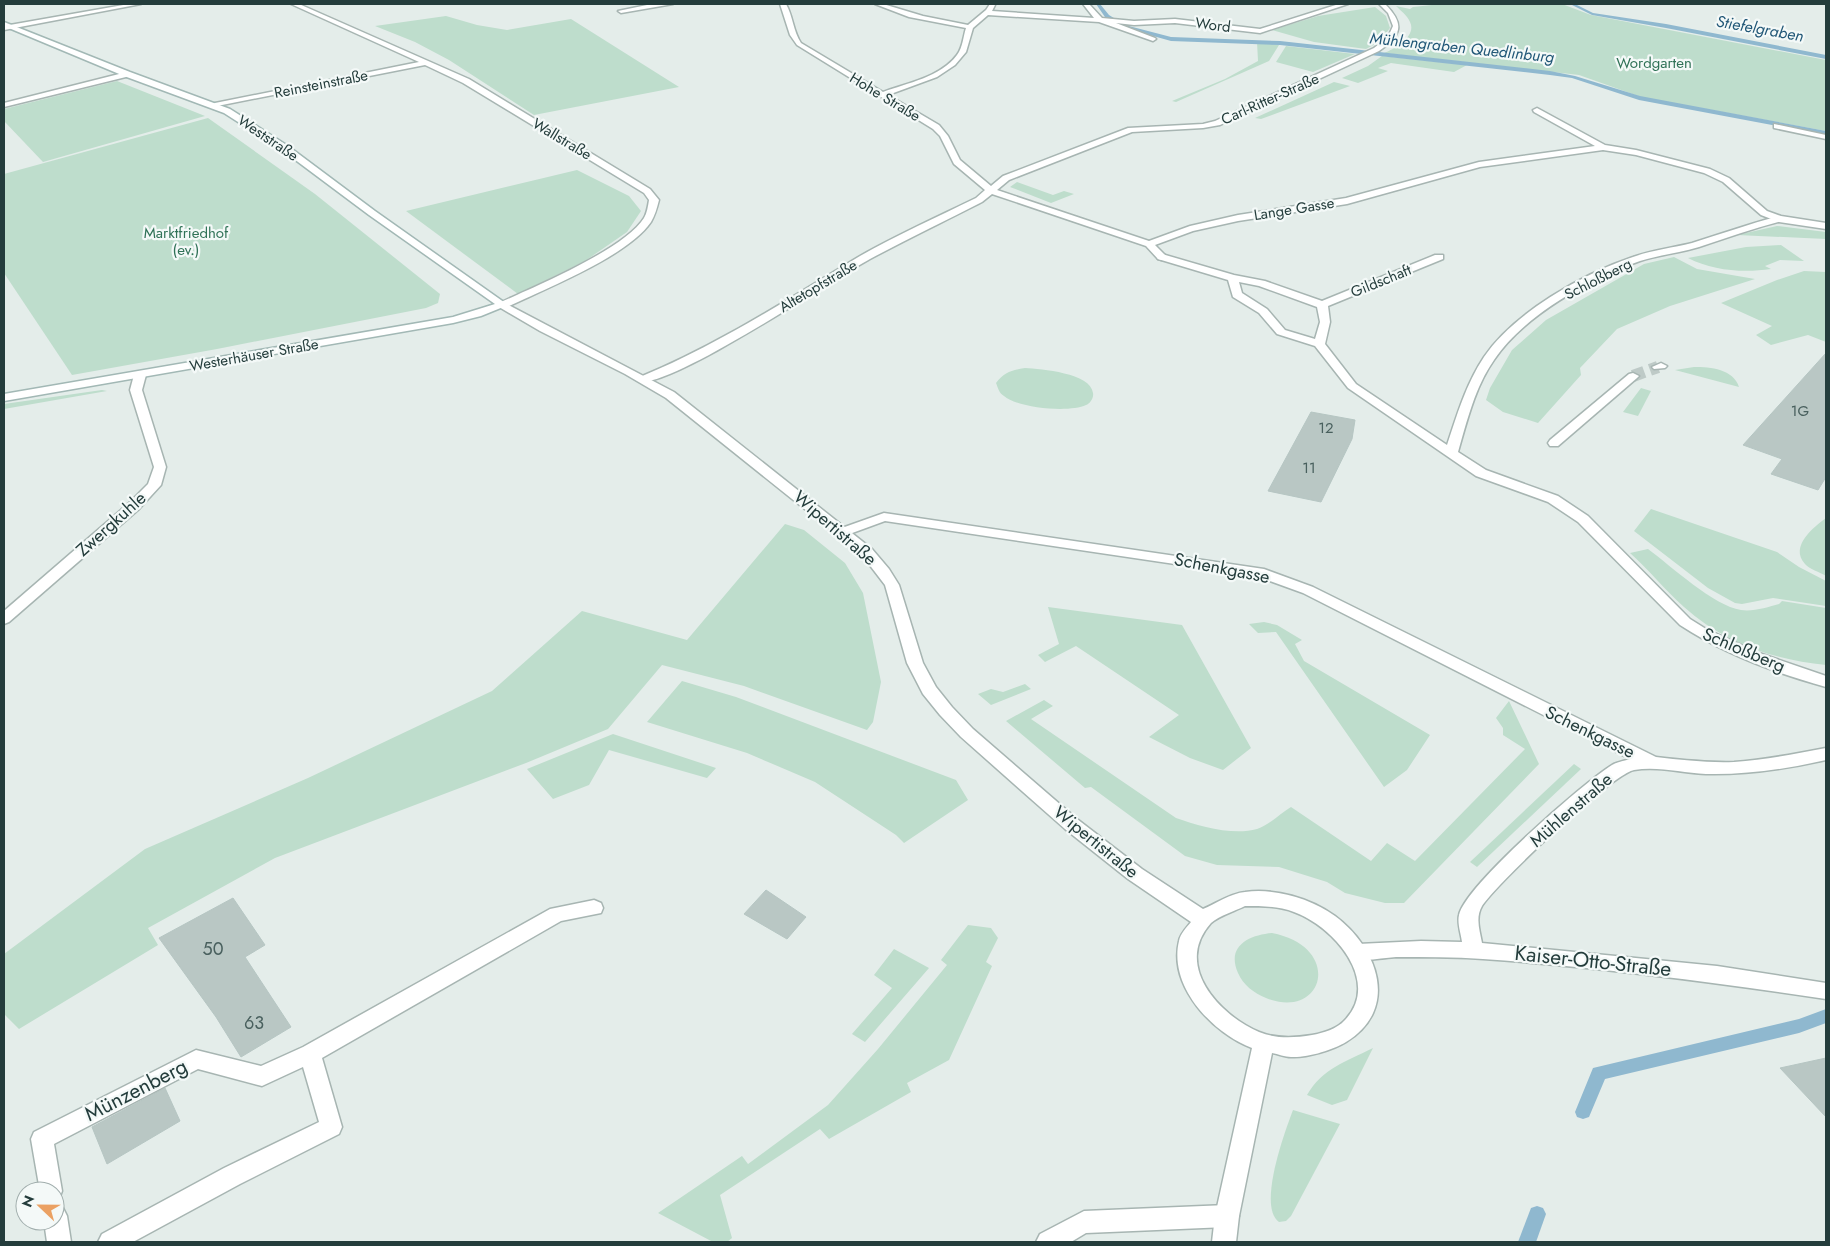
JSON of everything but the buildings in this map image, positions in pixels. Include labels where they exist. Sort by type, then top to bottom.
[{"type":"street","points":[[6,26],[138,4]]},
{"type":"street","name":"Wallstraße","points":[[294,4],[466,81],[647,191],[654,200],[647,221],[638,231],[624,241],[588,263],[503,305]]},
{"type":"street","points":[[621,11],[652,5],[670,4]]},
{"type":"street","name":"Hohe Straße","points":[[783,4],[788,12],[791,34],[799,44],[936,127],[949,143],[957,163],[969,174],[981,180],[991,191]]},
{"type":"street","points":[[878,4],[900,12],[970,27]]},
{"type":"street","points":[[881,95],[929,77],[950,65],[964,51],[970,27],[987,13],[992,7],[991,4]]},
{"type":"street","points":[[1086,4],[1103,21],[1153,39]]},
{"type":"street","name":"Word","points":[[987,13],[1122,22],[1175,21],[1260,30],[1345,4]]},
{"type":"street","name":"Carl-Ritter-Straße","points":[[991,191],[1006,178],[1127,131],[1203,126],[1217,123],[1371,52],[1388,41],[1396,30],[1397,23],[1394,17],[1382,4]]},
{"type":"street","name":"Weststraße","points":[[6,26],[127,74],[215,105],[240,119],[285,148],[357,202],[503,305]]},
{"type":"street","name":"Reinsteinstraße","points":[[215,105],[427,63]]},
{"type":"street","points":[[4,105],[127,74]]},
{"type":"street","name":"Lange Gasse","points":[[1537,110],[1603,148]]},
{"type":"street","points":[[1777,126],[1826,137]]},
{"type":"street","name":"Lange Gasse","points":[[1149,244],[1190,230],[1238,218],[1347,201],[1479,165],[1603,148],[1636,153],[1712,173],[1726,180],[1760,211],[1779,219]]},
{"type":"street","points":[[991,191],[1149,244],[1162,257],[1233,278],[1261,283],[1322,305],[1325,322],[1319,344],[1278,330],[1263,312],[1237,295],[1233,278]]},
{"type":"street","name":"Altetopfstraße","points":[[644,378],[679,365],[735,336],[866,257],[979,200],[991,191]]},
{"type":"street","name":"Schloßberg","points":[[1451,453],[1465,405],[1483,369],[1499,346],[1514,330],[1578,287],[1622,264],[1684,248],[1740,228],[1779,219],[1826,226]]},
{"type":"street","name":"Gildschaft","points":[[1322,305],[1439,257]]},
{"type":"street","name":"Westerhäuser Straße","points":[[4,398],[453,320],[503,305]]},
{"type":"street","name":"Wipertistraße","points":[[503,305],[530,322],[644,378],[670,395],[844,532],[876,561],[888,578],[900,608],[915,663],[937,701],[966,733],[1097,845],[1135,874],[1202,919]]},
{"type":"street","name":"Schloßberg","points":[[1319,344],[1352,386],[1451,453],[1481,472],[1566,506],[1583,519],[1686,622],[1698,631],[1735,650],[1826,682]]},
{"type":"street","name":"Zwergkuhle","points":[[4,619],[134,506],[154,485],[160,467],[136,390],[140,375]]},
{"type":"street","points":[[1554,443],[1633,376]]},
{"type":"street","name":"Schenkgasse","points":[[844,532],[884,517],[1259,572],[1308,590],[1653,763]]},
{"type":"street","name":"Mühlenstraße","points":[[1473,949],[1468,916],[1475,901],[1507,867],[1600,780],[1628,765],[1653,763],[1688,767],[1733,768],[1784,762],[1826,754]]},
{"type":"street","points":[[1243,900],[1282,901],[1302,906],[1321,916],[1342,932],[1358,952],[1368,976],[1368,1000],[1358,1022],[1338,1038],[1310,1047],[1296,1048],[1264,1043],[1234,1030],[1221,1020],[1209,1010],[1193,986],[1187,961],[1187,950],[1195,928],[1202,919],[1220,907],[1243,900]]},
{"type":"street","name":"Münzenberg","points":[[49,1181],[42,1139],[196,1059],[262,1076],[310,1054],[557,914],[594,908]]},
{"type":"street","name":"Kaiser-Otto-Straße","points":[[1358,952],[1412,948],[1473,949],[1715,973],[1825,991]]},
{"type":"street","points":[[1224,1242],[1227,1216],[1264,1043]]},
{"type":"street","points":[[110,1242],[232,1176],[331,1127],[310,1054]]},
{"type":"street","points":[[1048,1242],[1084,1222],[1227,1216]]},
{"type":"green space","name":"Wordgarten","points":[[1441,4],[1562,4],[1591,15],[1826,60],[1826,131],[1641,97],[1579,75],[1384,53],[1404,41],[1410,32],[1409,20],[1396,6],[1410,9]]},
{"type":"green space","points":[[1375,7],[1386,16],[1390,28],[1379,42],[1366,49],[1314,42],[1272,30],[1318,16]]},
{"type":"green space","points":[[446,16],[477,25],[507,30],[571,19],[679,87],[534,115],[449,60],[415,42],[375,26]]},
{"type":"green space","points":[[1257,42],[1279,45],[1269,61],[1176,102],[1172,101],[1225,79],[1258,61]]},
{"type":"green space","points":[[1286,46],[1355,54],[1313,72],[1276,62]]},
{"type":"green space","points":[[1382,56],[1467,65],[1454,72],[1391,63],[1378,68],[1388,71],[1358,83],[1342,78],[1368,66]]},
{"type":"green space","points":[[117,81],[205,116],[43,162],[4,121],[4,109]]},
{"type":"green space","points":[[1334,82],[1350,86],[1261,119],[1255,118]]},
{"type":"green space","name":"Marktfriedhof (ev.)","points":[[208,118],[315,194],[440,294],[438,303],[426,308],[72,375],[4,273],[4,174]]},
{"type":"green space","points":[[577,170],[629,196],[641,211],[627,232],[585,261],[518,294],[406,211]]},
{"type":"green space","points":[[1017,182],[1053,195],[1064,191],[1074,194],[1051,203],[1010,187]]},
{"type":"green space","points":[[1777,226],[1826,232],[1826,239],[1737,235]]},
{"type":"green space","points":[[1781,245],[1804,261],[1780,260],[1765,266],[1771,269],[1739,271],[1708,266],[1688,258],[1746,247]]},
{"type":"green space","points":[[1674,257],[1697,269],[1755,279],[1670,306],[1617,329],[1580,368],[1581,375],[1538,423],[1503,412],[1486,400],[1490,388],[1512,350],[1546,320],[1644,264]]},
{"type":"green space","points":[[1804,271],[1826,272],[1826,342],[1808,335],[1771,345],[1756,335],[1772,326],[1721,303],[1777,280]]},
{"type":"green space","points":[[1694,367],[1721,370],[1732,376],[1739,387],[1675,370]]},
{"type":"green space","points":[[1025,368],[1064,373],[1084,381],[1090,386],[1093,393],[1092,399],[1087,404],[1078,407],[1056,409],[1020,404],[1004,396],[996,383],[1009,372]]},
{"type":"green space","points":[[1641,388],[1651,391],[1638,416],[1623,412]]},
{"type":"green space","points":[[102,390],[107,391],[4,409],[4,404]]},
{"type":"green space","points":[[1651,509],[1777,552],[1799,567],[1826,581],[1826,606],[1773,598],[1742,604],[1735,603],[1708,588],[1634,531]]},
{"type":"green space","points":[[1826,518],[1826,576],[1805,564],[1800,550],[1805,538],[1815,526]]},
{"type":"green space","points":[[785,524],[804,530],[845,563],[863,593],[881,682],[873,722],[867,730],[744,686],[662,665],[608,729],[526,763],[275,858],[148,928],[158,945],[19,1029],[4,1014],[4,954],[145,849],[308,778],[492,691],[582,611],[687,640]]},
{"type":"green space","points":[[1648,549],[1680,575],[1730,607],[1741,610],[1755,610],[1779,604],[1782,601],[1826,608],[1826,665],[1788,659],[1750,648],[1699,620],[1670,594],[1630,553]]},
{"type":"green space","points":[[1048,607],[1182,625],[1251,748],[1223,770],[1190,758],[1149,737],[1179,715],[1076,646],[1045,662],[1038,655],[1059,644]]},
{"type":"green space","points":[[1264,622],[1277,625],[1302,640],[1295,644],[1304,661],[1430,735],[1407,770],[1384,787],[1276,632],[1258,633],[1249,624]]},
{"type":"green space","points":[[682,681],[736,697],[956,780],[968,800],[904,843],[896,835],[815,782],[747,753],[647,722]]},
{"type":"green space","points":[[1025,684],[1031,689],[991,705],[978,694],[991,689],[1003,692]]},
{"type":"green space","points":[[1044,700],[1053,706],[1031,719],[1176,818],[1227,831],[1248,831],[1266,825],[1291,807],[1371,861],[1387,843],[1415,861],[1525,749],[1503,735],[1503,728],[1496,718],[1509,701],[1539,764],[1404,903],[1385,903],[1345,893],[1327,882],[1279,867],[1217,865],[1185,856],[1091,787],[1085,788],[1006,721]]},
{"type":"green space","points":[[613,734],[716,768],[707,778],[609,750],[589,785],[553,799],[527,769]]},
{"type":"green space","points":[[1574,764],[1581,769],[1477,867],[1470,862]]},
{"type":"green space","points":[[968,925],[991,928],[998,938],[986,962],[992,966],[949,1060],[907,1083],[911,1092],[829,1139],[820,1129],[720,1195],[732,1238],[727,1242],[713,1242],[658,1213],[742,1156],[748,1164],[828,1105],[878,1049],[947,965],[941,960]]},
{"type":"green space","points":[[1272,933],[1295,941],[1310,952],[1317,966],[1318,979],[1312,991],[1302,1000],[1286,1002],[1266,998],[1249,988],[1238,973],[1235,964],[1237,949],[1248,939]]},
{"type":"green space","points":[[894,949],[929,968],[865,1042],[852,1034],[892,988],[874,975]]},
{"type":"green space","points":[[1373,1048],[1347,1100],[1332,1105],[1307,1095],[1320,1078],[1328,1072]]},
{"type":"green space","points":[[1293,1110],[1340,1124],[1291,1216],[1286,1221],[1279,1222],[1273,1214],[1271,1201],[1272,1186],[1279,1151]]},
{"type":"waterway","name":"Mühlengraben Quedlinburg","points":[[1098,4],[1107,16],[1123,26],[1171,39],[1280,43],[1550,73],[1573,77],[1639,98],[1826,133]]},
{"type":"waterway","name":"Stiefelgraben","points":[[1572,4],[1592,14],[1666,26],[1826,57]]},
{"type":"waterway","name":"Mühlengraben Quedlinburg","points":[[1583,1112],[1599,1073],[1799,1026],[1826,1016]]},
{"type":"waterway","name":"Mühlengraben Quedlinburg","points":[[1527,1242],[1537,1214]]},
{"type":"tunnel","points":[[1633,376],[1658,367]]}]
